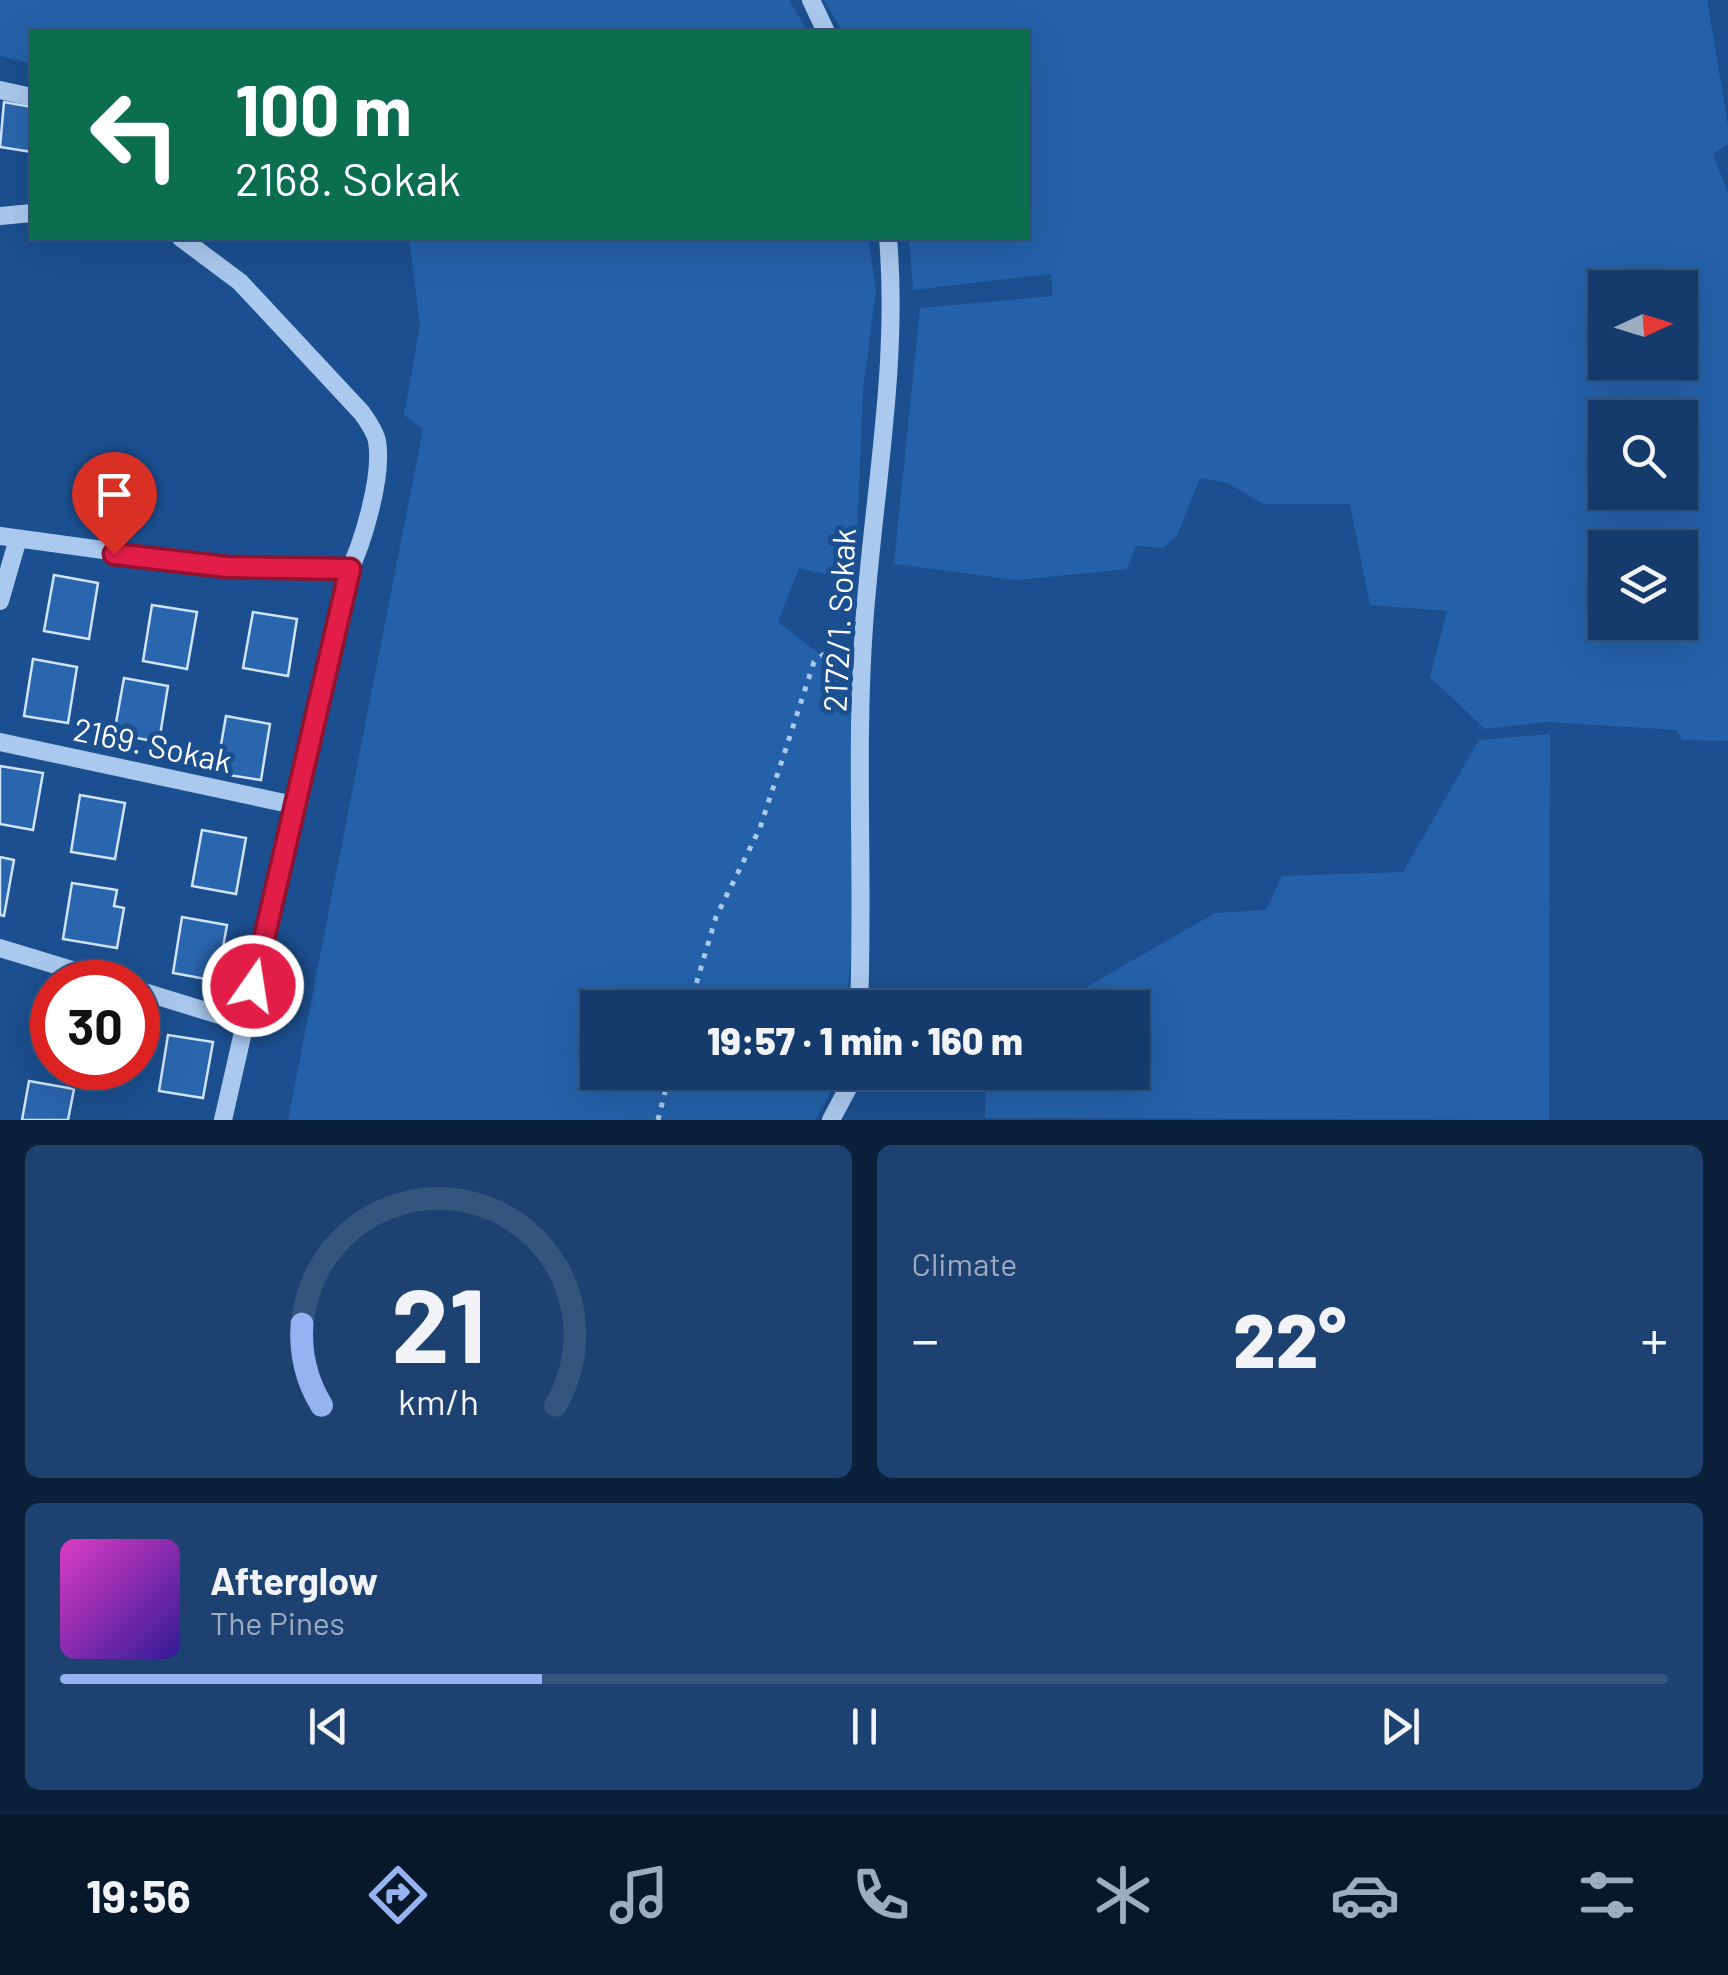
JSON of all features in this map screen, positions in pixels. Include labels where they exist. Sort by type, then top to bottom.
[{"type":"street","points":[[811,0],[825,30]]},
{"type":"street","points":[[0,90],[30,98]]},
{"type":"street","points":[[0,216],[30,213]]},
{"type":"street","points":[[184,240],[240,282],[362,413],[376,436],[378,456],[365,528],[350,569],[222,1120]]},
{"type":"street","name":"2172/1. Sokak","points":[[859,990],[864,650],[888,378],[892,288],[888,240]]},
{"type":"street","points":[[0,601],[8,539],[227,567],[350,569]]},
{"type":"street","name":"2169. Sokak","points":[[0,742],[294,805]]},
{"type":"street","points":[[0,948],[40,960]]},
{"type":"street","points":[[160,997],[245,1023]]},
{"type":"street","points":[[831,1120],[847,1090]]},
{"type":"path","points":[[694,990],[716,918],[760,828],[814,662],[828,651],[864,650]]},
{"type":"path","points":[[658,1120],[666,1090]]},
{"type":"shaded area","points":[[0,0],[789,0],[807,30],[30,30],[30,64],[0,56]]},
{"type":"shaded area","points":[[824,0],[1707,0],[1728,126],[1728,144],[1713,154],[1728,193],[1728,741],[1682,740],[1677,730],[1547,722],[1485,729],[1430,677],[1447,611],[1370,605],[1350,504],[1263,504],[1228,483],[1200,478],[1177,536],[1163,548],[1136,546],[1127,569],[1017,580],[894,564],[920,308],[1053,296],[1051,274],[913,290],[909,240],[1030,240],[1030,30],[842,30]]},
{"type":"shaded area","points":[[409,240],[868,240],[876,289],[863,390],[855,581],[799,568],[778,622],[853,680],[855,914],[848,990],[580,990],[580,1090],[830,1090],[815,1120],[288,1120],[423,429],[404,415],[420,326]]},
{"type":"shaded area","points":[[1550,734],[1549,1120],[985,1118],[986,1090],[1150,1090],[1150,990],[1083,989],[1215,913],[1266,910],[1282,876],[1403,872],[1479,740]]},
{"type":"building","points":[[4,102],[30,107],[30,152],[0,147]]},
{"type":"building","points":[[54,575],[98,583],[89,639],[44,631]]},
{"type":"building","points":[[152,605],[197,612],[187,669],[143,661]]},
{"type":"building","points":[[253,612],[297,619],[288,676],[243,668]]},
{"type":"building","points":[[33,659],[77,667],[68,723],[24,716]]},
{"type":"building","points":[[124,678],[168,686],[159,742],[114,734]]},
{"type":"building","points":[[226,716],[270,724],[261,780],[216,773]]},
{"type":"building","points":[[0,766],[43,773],[33,830],[0,824]]},
{"type":"building","points":[[80,795],[125,803],[115,859],[71,852]]},
{"type":"building","points":[[202,830],[246,838],[236,894],[192,886]]},
{"type":"building","points":[[0,857],[14,860],[4,916],[0,915]]},
{"type":"building","points":[[72,883],[117,890],[114,906],[124,908],[117,948],[63,939]]},
{"type":"building","points":[[182,917],[227,925],[217,981],[173,973]]},
{"type":"building","points":[[168,1035],[213,1042],[203,1098],[159,1091]]},
{"type":"building","points":[[29,1081],[30,1090],[74,1090],[68,1120],[22,1120]]},
{"type":"route","points":[[114,554],[227,567],[350,569],[253,986]]}]
